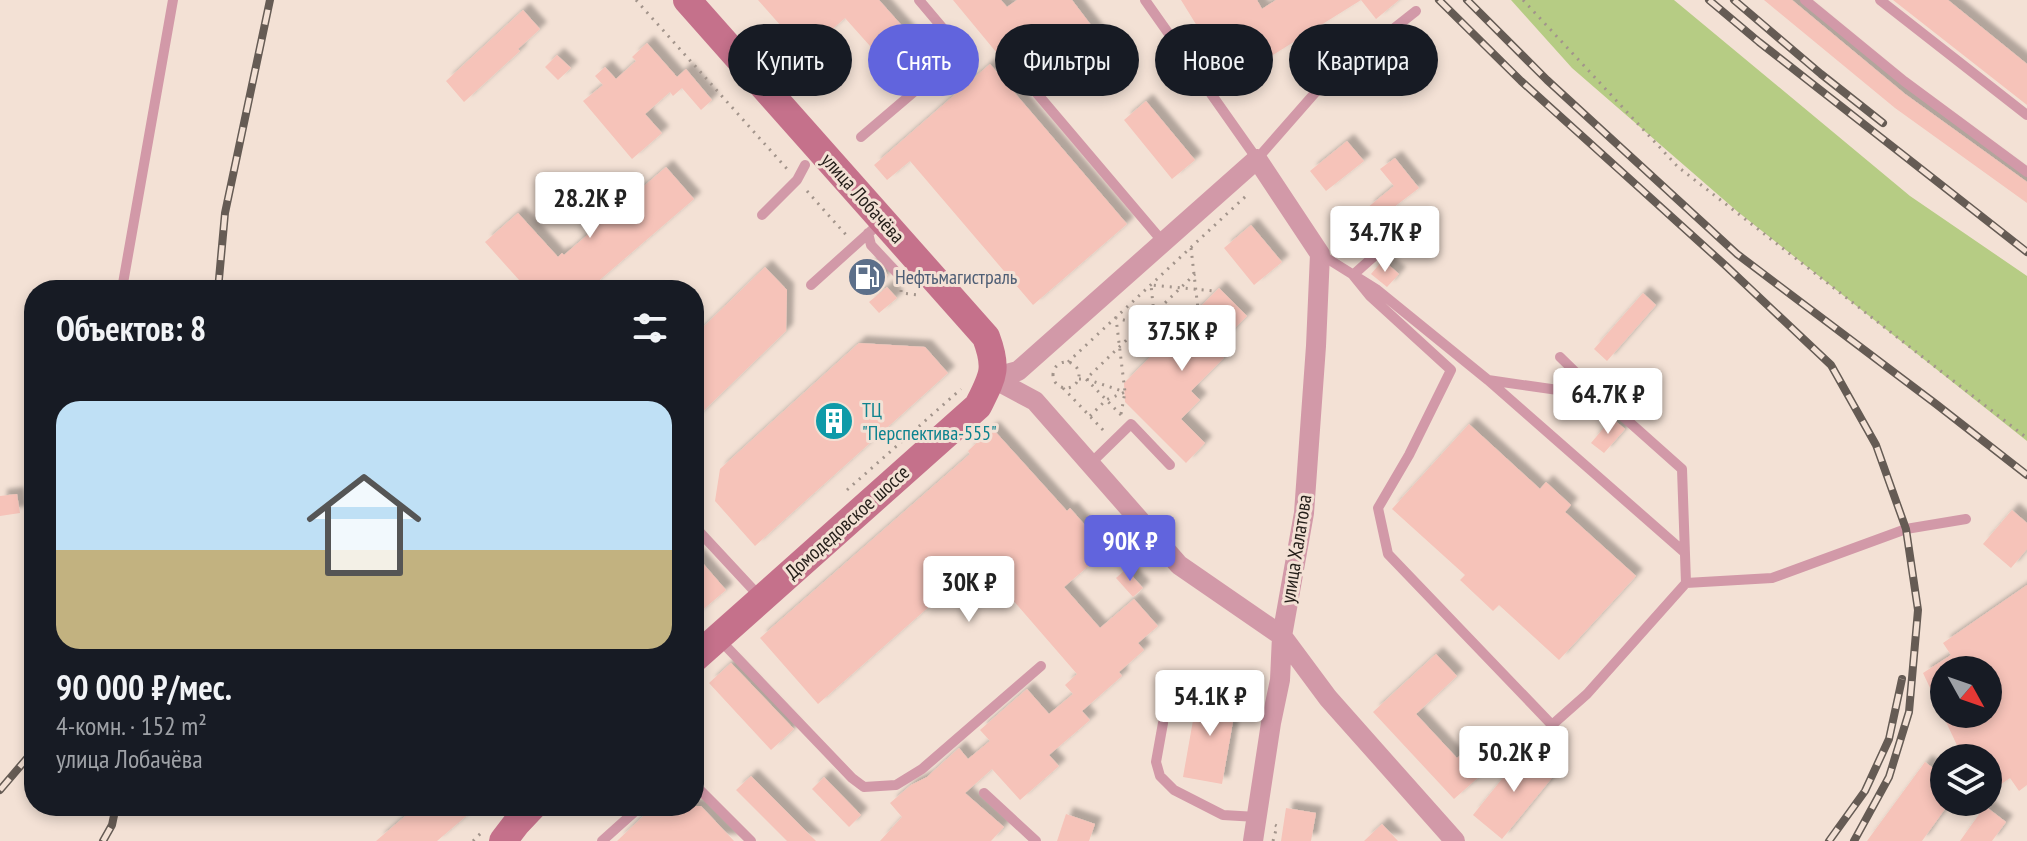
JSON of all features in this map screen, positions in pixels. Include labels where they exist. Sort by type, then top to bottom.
[{"type":"main road","name":"улица Лобачёва","points":[[696,3],[875,227],[930,288],[986,337],[993,356],[979,381]]},
{"type":"main road","name":"Домодедовское шоссе","points":[[704,650],[978,406],[979,381]]},
{"type":"main road","points":[[503,841],[524,816]]},
{"type":"street","points":[[979,381],[1018,371],[1257,159],[1320,254]]},
{"type":"street","name":"улица Халатова","points":[[1253,841],[1280,680],[1282,636],[1304,513],[1320,254]]},
{"type":"street","points":[[979,381],[1035,401],[1179,565],[1282,636],[1328,698],[1455,841]]},
{"type":"lane","points":[[124,280],[173,0]]},
{"type":"lane","points":[[861,137],[962,51],[919,0]]},
{"type":"lane","points":[[1145,0],[1257,159],[1312,96]]},
{"type":"lane","points":[[1805,0],[1904,81],[2027,172]]},
{"type":"lane","points":[[1880,0],[2027,115]]},
{"type":"lane","points":[[1400,24],[1416,11]]},
{"type":"lane","points":[[1039,96],[1163,242]]},
{"type":"lane","points":[[762,215],[797,180],[805,165]]},
{"type":"lane","points":[[811,285],[875,227]]},
{"type":"lane","points":[[875,227],[871,245],[900,276],[930,288]]},
{"type":"lane","points":[[1353,275],[1381,250],[1391,254]]},
{"type":"lane","points":[[1320,254],[1376,289],[1488,380],[1684,552]]},
{"type":"lane","points":[[1353,275],[1370,296],[1451,370],[1409,455],[1378,508],[1388,554],[1552,725],[1587,694],[1686,583],[1772,578],[1906,529],[1966,519]]},
{"type":"lane","points":[[1560,357],[1682,469],[1686,583]]},
{"type":"lane","points":[[1488,380],[1600,396]]},
{"type":"lane","points":[[1090,464],[1131,424],[1170,465]]},
{"type":"lane","points":[[704,537],[761,598]]},
{"type":"lane","points":[[717,638],[864,787],[896,785],[922,769],[1041,666]]},
{"type":"lane","points":[[1163,723],[1156,762],[1160,776],[1174,790],[1223,815],[1257,817]]},
{"type":"lane","points":[[984,793],[1036,841]]},
{"type":"lane","points":[[704,794],[751,841]]},
{"type":"lane","points":[[602,841],[630,816]]},
{"type":"path","points":[[636,0],[855,245]]},
{"type":"path","points":[[1523,0],[1678,167],[2027,438]]},
{"type":"path","points":[[1104,431],[1055,383],[1053,370],[1059,363],[1068,362],[1246,196]]},
{"type":"path","points":[[1191,248],[1198,309]]},
{"type":"path","points":[[1086,379],[1195,274]]},
{"type":"path","points":[[900,276],[901,293],[930,288]]},
{"type":"path","points":[[1151,285],[1214,291]]},
{"type":"path","points":[[1151,285],[1154,314]]},
{"type":"path","points":[[1116,318],[1143,325]]},
{"type":"path","points":[[1113,423],[1121,415],[1125,392],[1116,318]]},
{"type":"path","points":[[1063,388],[1074,385],[1078,379],[1076,367],[1068,362]]},
{"type":"path","points":[[1078,379],[1125,392]]},
{"type":"path","points":[[1086,379],[1121,415]]},
{"type":"path","points":[[845,492],[979,381]]},
{"type":"path","points":[[1090,416],[1106,400],[1125,392]]},
{"type":"green space","points":[[1511,0],[1674,0],[1910,196],[2027,276],[2027,441],[1738,212],[1572,68]]},
{"type":"building","points":[[758,0],[879,0],[900,24],[868,24],[868,44],[845,18],[838,24],[779,24]]},
{"type":"building","points":[[953,0],[1001,0],[1007,7],[1017,0],[1072,0],[1090,24],[995,24],[995,51],[979,31],[979,24],[973,24]]},
{"type":"building","points":[[1181,0],[1257,0],[1262,9],[1276,0],[1361,0],[1322,24],[1289,24],[1289,45],[1273,55],[1273,24],[1196,24]]},
{"type":"building","points":[[1361,0],[1399,0],[1376,19]]},
{"type":"building","points":[[1764,0],[1792,0],[1905,94],[2027,182],[2027,203],[1895,108]]},
{"type":"building","points":[[1893,0],[1948,0],[2027,64],[2027,105]]},
{"type":"building","points":[[523,10],[540,29],[464,102],[446,81]]},
{"type":"building","points":[[647,43],[677,77],[686,69],[712,100],[701,110],[682,88],[673,96],[670,92],[645,114],[662,133],[632,159],[583,101],[603,85],[595,76],[605,67],[616,79],[636,61],[632,57]]},
{"type":"building","points":[[557,55],[571,68],[558,80],[545,67]]},
{"type":"building","points":[[990,64],[995,70],[995,96],[1017,96],[1127,224],[1033,305],[910,161],[887,180],[874,165],[953,96],[979,96],[979,74]]},
{"type":"building","points":[[1146,101],[1195,160],[1172,179],[1124,120]]},
{"type":"building","points":[[1347,141],[1364,161],[1326,191],[1310,171]]},
{"type":"building","points":[[1395,158],[1419,188],[1377,220],[1367,208],[1394,186],[1380,169]]},
{"type":"building","points":[[666,167],[694,199],[600,280],[519,280],[485,242],[518,213],[558,257],[562,253],[564,255]]},
{"type":"building","points":[[1251,225],[1282,262],[1254,285],[1224,248]]},
{"type":"building","points":[[1383,260],[1399,274],[1387,287],[1371,274]]},
{"type":"building","points":[[875,261],[888,275],[876,286],[864,271]]},
{"type":"building","points":[[765,267],[787,290],[786,331],[704,410],[704,326]]},
{"type":"building","points":[[887,287],[897,298],[879,313],[869,302]]},
{"type":"building","points":[[1219,288],[1247,316],[1215,348],[1224,358],[1191,391],[1200,400],[1181,419],[1205,443],[1186,463],[1125,402],[1124,383]]},
{"type":"building","points":[[1643,293],[1656,305],[1607,361],[1594,349]]},
{"type":"building","name":"ТЦ \"Перспектива-555\"","points":[[859,343],[925,347],[948,373],[755,546],[715,501],[720,469]]},
{"type":"building","points":[[1612,418],[1625,429],[1604,453],[1591,443]]},
{"type":"building","points":[[1469,424],[1540,489],[1546,482],[1571,505],[1565,512],[1636,576],[1559,660],[1499,605],[1493,611],[1460,580],[1465,575],[1392,509]]},
{"type":"building","points":[[992,428],[1107,550],[1064,587],[1100,628],[1134,599],[1158,626],[1138,643],[1144,650],[1119,672],[1122,676],[1082,711],[1090,720],[1049,755],[1059,766],[1020,800],[992,769],[965,793],[1004,827],[991,841],[880,841],[902,817],[890,803],[911,785],[927,777],[959,748],[968,759],[990,741],[980,730],[1027,689],[1049,714],[1073,694],[1065,685],[1077,674],[980,562],[818,704],[760,638],[970,454],[968,451]]},
{"type":"building","points":[[17,494],[20,513],[0,516],[0,496]]},
{"type":"building","points":[[2012,510],[2027,523],[2027,549],[2011,568],[1983,544]]},
{"type":"building","points":[[704,565],[726,590],[704,609]]},
{"type":"building","points":[[1126,569],[1143,588],[1133,597],[1116,578]]},
{"type":"building","points":[[2027,585],[2027,785],[2019,791],[2010,778],[2002,783],[2002,744],[1956,744],[1949,728],[2002,728],[2002,656],[1951,655],[1943,643]]},
{"type":"building","points":[[1436,654],[1457,676],[1416,714],[1457,758],[1462,754],[1481,775],[1454,799],[1373,712]]},
{"type":"building","points":[[731,663],[794,729],[771,750],[709,683]]},
{"type":"building","points":[[1930,668],[1930,688],[1923,673]]},
{"type":"building","points":[[1198,692],[1237,699],[1222,784],[1183,777]]},
{"type":"building","points":[[1526,749],[1556,773],[1502,839],[1473,815]]},
{"type":"building","points":[[1925,762],[1930,766],[1930,816],[1940,816],[1922,841],[1867,841]]},
{"type":"building","points":[[751,776],[816,841],[787,841],[736,790]]},
{"type":"building","points":[[824,777],[861,815],[849,827],[812,789]]},
{"type":"building","points":[[1286,808],[1316,813],[1311,841],[1281,841]]},
{"type":"building","points":[[704,809],[734,841],[617,841],[643,816],[704,816]]},
{"type":"building","points":[[1066,814],[1095,824],[1089,841],[1057,841]]},
{"type":"building","points":[[405,816],[466,816],[437,841],[376,841]]},
{"type":"building","points":[[1978,816],[1998,816],[2006,822],[1992,841],[1960,841]]},
{"type":"building","points":[[1382,824],[1398,841],[1364,841]]},
{"type":"railway","points":[[219,280],[225,213],[270,0]]},
{"type":"railway","points":[[1439,0],[1521,81],[1831,365],[1876,445],[1906,529],[1918,610],[1909,712],[1889,777],[1854,841]]},
{"type":"railway","points":[[1467,0],[1547,80],[1737,254],[2027,475]]},
{"type":"railway","points":[[1709,0],[2027,252]]},
{"type":"railway","points":[[1734,0],[1883,123]]},
{"type":"railway","points":[[1829,841],[1865,791],[1889,739],[1902,679]]},
{"type":"railway","points":[[0,790],[24,762]]},
{"type":"railway","points":[[103,841],[114,816]]},
{"type":"place","name":"Нефтьмагистраль","points":[[867,277]]},
{"type":"place","name":"ТЦ \"Перспектива-555\"","points":[[834,421]]}]
